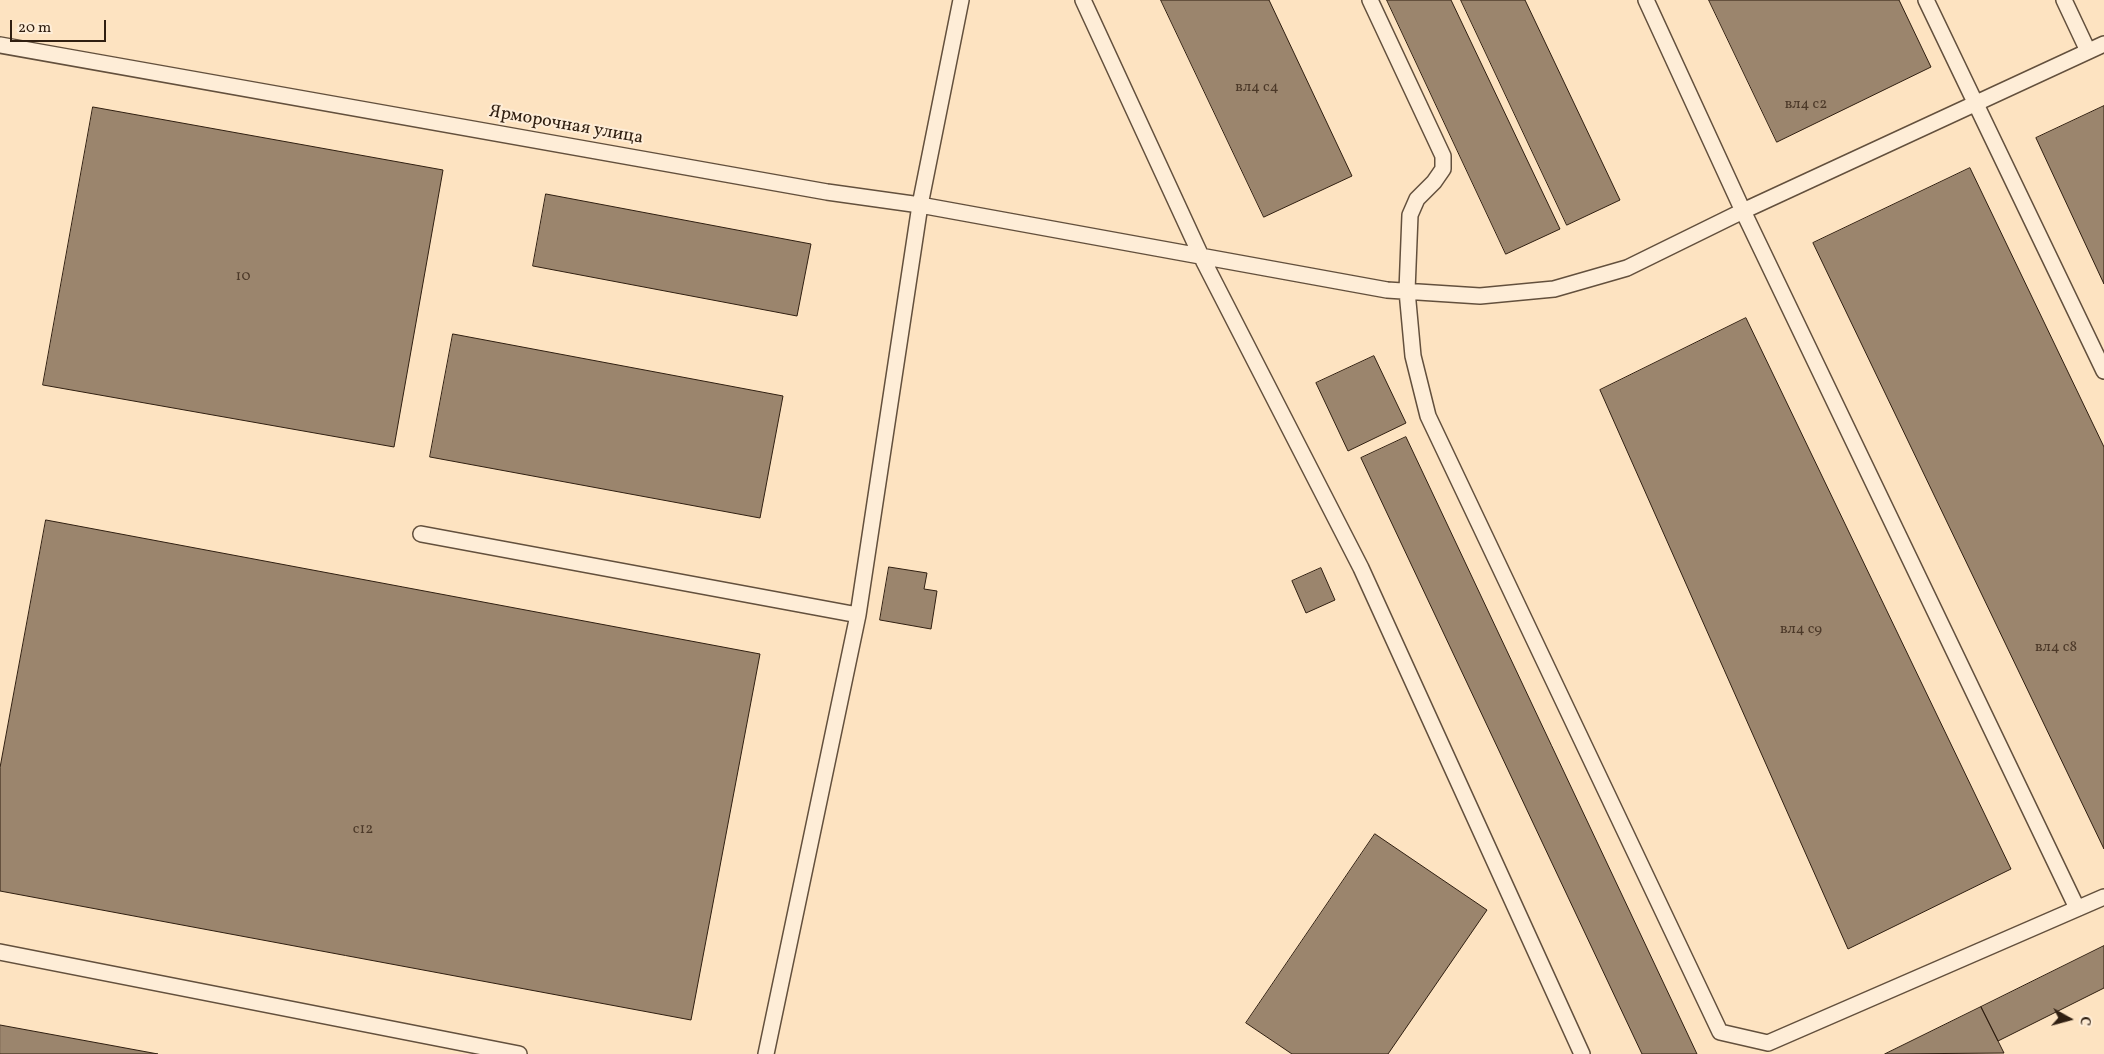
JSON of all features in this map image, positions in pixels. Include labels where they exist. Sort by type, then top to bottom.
[{"type":"lane","points":[[766,1054],[858,615],[920,205],[961,0]]},
{"type":"lane","points":[[1083,0],[1201,256],[1361,568],[1582,1054]]},
{"type":"lane","points":[[1370,0],[1443,156],[1443,169],[1434,182],[1417,199],[1410,215],[1406,291],[1413,356],[1428,416],[1720,1032],[1768,1043],[2104,897]]},
{"type":"lane","points":[[1646,0],[1743,211],[2078,908]]},
{"type":"lane","points":[[1926,0],[2104,371]]},
{"type":"lane","points":[[2064,0],[2088,51]]},
{"type":"lane","name":"Ярморочная улица","points":[[0,45],[827,192],[920,205],[1387,290],[1480,296],[1554,290],[1627,268],[1743,211],[2104,44]]},
{"type":"lane","points":[[420,534],[858,615]]},
{"type":"lane","points":[[0,952],[519,1054]]},
{"type":"building","points":[[1161,0],[1269,0],[1352,176],[1264,217]]},
{"type":"building","points":[[1387,0],[1451,0],[1560,229],[1506,254]]},
{"type":"building","points":[[1461,0],[1525,0],[1620,200],[1567,225]]},
{"type":"building","points":[[1709,0],[1899,0],[1931,67],[1777,142]]},
{"type":"building","points":[[2104,106],[2104,284],[2036,138]]},
{"type":"building","points":[[93,107],[443,170],[394,447],[43,385]]},
{"type":"building","points":[[1970,168],[2104,447],[2104,849],[1813,243]]},
{"type":"building","points":[[546,194],[811,244],[797,316],[533,266]]},
{"type":"building","points":[[1746,318],[2011,869],[1848,949],[1600,390]]},
{"type":"building","points":[[453,334],[783,396],[760,518],[430,457]]},
{"type":"building","points":[[1374,356],[1406,423],[1348,451],[1316,383]]},
{"type":"building","points":[[1406,437],[1697,1054],[1642,1054],[1361,458]]},
{"type":"building","points":[[46,520],[760,654],[691,1020],[0,891],[0,768]]},
{"type":"building","points":[[889,567],[927,573],[924,589],[937,591],[931,629],[880,620]]},
{"type":"building","points":[[1321,568],[1335,600],[1306,613],[1292,581]]},
{"type":"building","points":[[1375,834],[1487,910],[1388,1054],[1292,1054],[1246,1023]]},
{"type":"building","points":[[2104,946],[2104,988],[1998,1041],[1981,1007]]},
{"type":"building","points":[[1981,1007],[2004,1053],[1885,1054]]},
{"type":"building","points":[[0,1025],[158,1054],[0,1054]]}]
